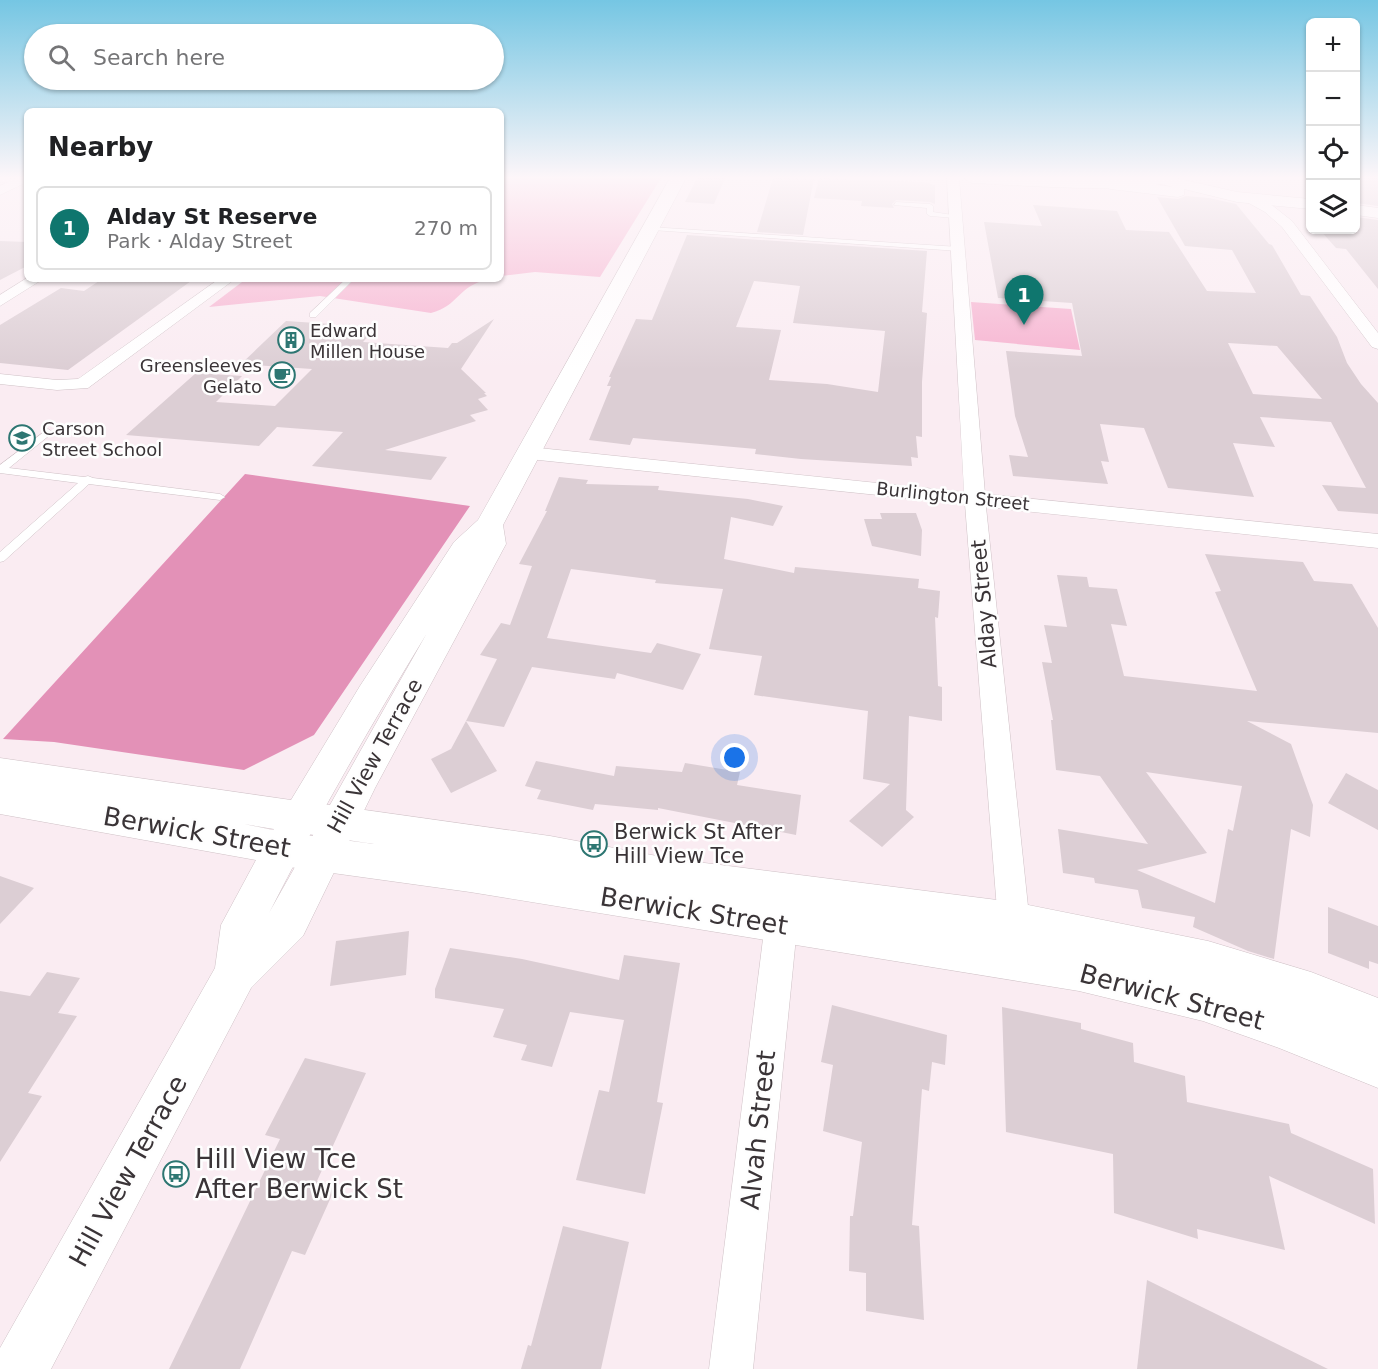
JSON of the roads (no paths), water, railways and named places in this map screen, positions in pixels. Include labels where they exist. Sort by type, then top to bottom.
[{"type":"main road","name":"Hill View Terrace","points":[[236,973],[243,925],[291,833],[372,695],[464,548],[489,525],[644,242]]},
{"type":"main road","name":"Hill View Terrace","points":[[20,1369],[236,973],[288,922],[331,837],[492,544],[489,525]]},
{"type":"main road","name":"Berwick Street","points":[[0,772],[291,833],[331,837],[404,864],[783,908],[1016,940],[1208,961],[1311,993],[1378,1020]]},
{"type":"main road","name":"Berwick Street","points":[[0,798],[220,835],[291,833]]},
{"type":"main road","name":"Berwick Street","points":[[1016,940],[1261,1018],[1378,1065]]},
{"type":"street","name":"Alday Street","points":[[958,242],[975,499],[1016,940]]},
{"type":"street","points":[[1301,242],[1378,344]]},
{"type":"street","points":[[0,301],[31,282]]},
{"type":"street","points":[[0,379],[57,385],[82,384],[100,374],[224,282]]},
{"type":"street","name":"Burlington Street","points":[[529,453],[1378,541]]},
{"type":"street","name":"Alvah Street","points":[[730,1369],[783,908]]},
{"type":"lane","points":[[855,242],[959,249]]},
{"type":"lane","points":[[314,315],[347,282]]},
{"type":"lane","points":[[0,470],[48,432]]},
{"type":"lane","points":[[0,470],[220,497]]},
{"type":"lane","points":[[0,558],[88,479]]},
{"type":"place","name":"Alday St Reserve","points":[[1024,325]]},
{"type":"place","name":"Edward Millen House","points":[[291,340]]},
{"type":"place","name":"Greensleeves Gelato","points":[[282,375]]},
{"type":"place","name":"Carson Street School","points":[[22,438]]},
{"type":"place","name":"Berwick St After Hill View Tce","points":[[594,844]]},
{"type":"place","name":"Hill View Tce After Berwick St","points":[[176,1174]]}]
